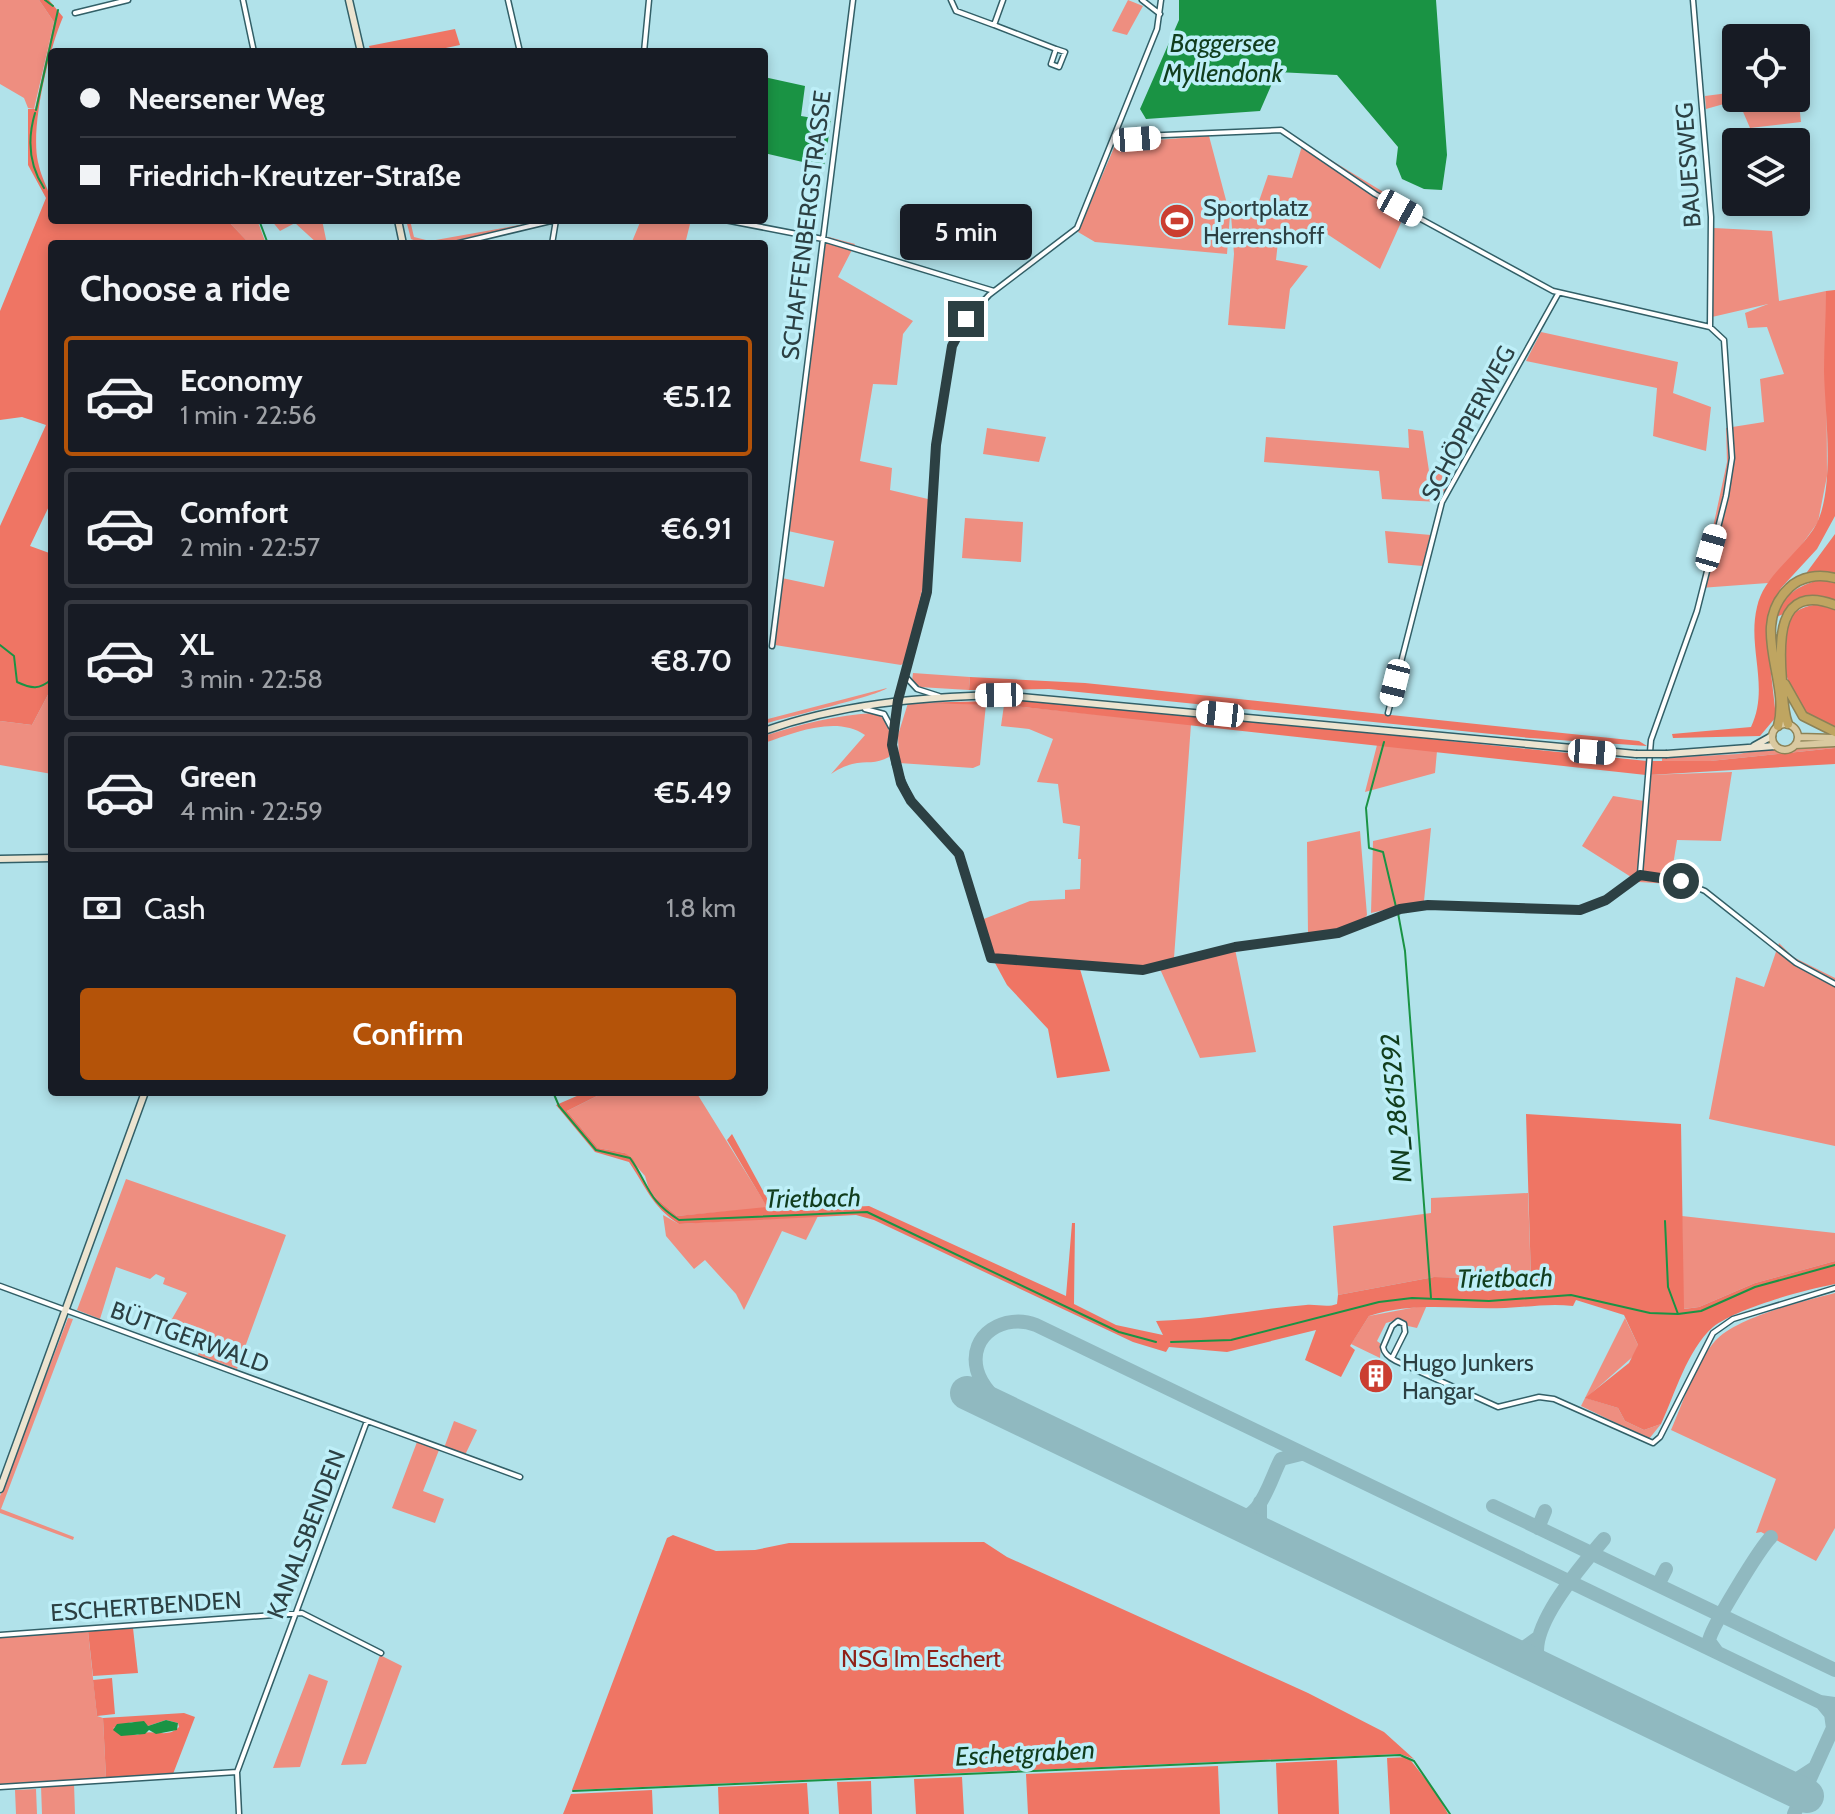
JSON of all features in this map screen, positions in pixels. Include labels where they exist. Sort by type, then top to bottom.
[{"type":"highway","points":[[1778,726],[1770,635],[1775,608],[1785,592],[1801,580],[1821,576],[1835,578]]},
{"type":"highway","points":[[1788,724],[1781,676],[1780,631],[1789,614],[1810,602],[1835,605]]},
{"type":"highway","points":[[1781,676],[1800,712],[1835,738]]},
{"type":"main road","points":[[349,0],[360,48]]},
{"type":"main road","points":[[768,730],[843,709],[898,700],[1010,695],[1636,754],[1775,746],[1785,750],[1797,741],[1835,738]]},
{"type":"main road","points":[[1748,749],[1772,736],[1778,726],[1788,724],[1797,741]]},
{"type":"main road","points":[[1772,736],[1775,746]]},
{"type":"main road","points":[[0,859],[48,858]]},
{"type":"main road","points":[[0,1489],[144,1096]]},
{"type":"street","points":[[75,13],[128,0]]},
{"type":"street","points":[[243,0],[253,48]]},
{"type":"street","points":[[508,0],[519,48]]},
{"type":"street","points":[[644,48],[649,0]]},
{"type":"street","name":"SCHAFFENBERGSTRASSE","points":[[772,646],[853,0]]},
{"type":"street","points":[[951,0],[956,11],[1065,52],[1059,67],[1051,64],[1056,49]]},
{"type":"street","points":[[994,25],[1003,0]]},
{"type":"street","points":[[1142,0],[1160,14]]},
{"type":"street","points":[[892,734],[927,586],[936,445],[952,346],[964,322],[994,291],[1075,232],[1116,137],[1160,14],[1161,0]]},
{"type":"street","name":"BAUESWEG","points":[[1693,0],[1711,217],[1710,327]]},
{"type":"street","points":[[843,709],[879,711],[888,719],[895,764],[911,801],[959,854],[991,958],[1143,970],[1235,947],[1338,933],[1400,909],[1428,905],[1580,910],[1606,900],[1640,875],[1651,740],[1697,611],[1726,496],[1732,458],[1724,340],[1710,327],[1558,294],[1375,194],[1281,130],[1116,137]]},
{"type":"street","points":[[472,240],[538,224]]},
{"type":"street","points":[[746,224],[823,239],[994,291]]},
{"type":"street","name":"SCHÖPPERWEG","points":[[1388,713],[1442,502],[1558,294]]},
{"type":"street","points":[[904,675],[917,689],[939,696]]},
{"type":"street","points":[[1640,875],[1701,889],[1796,963],[1835,984]]},
{"type":"street","name":"BÜTTGERWALD","points":[[0,1286],[367,1421]]},
{"type":"street","points":[[1392,1358],[1405,1330],[1398,1321],[1392,1326],[1383,1347],[1392,1358],[1496,1407],[1539,1397],[1554,1399],[1653,1443],[1660,1437],[1698,1356],[1713,1333],[1733,1319],[1835,1288]]},
{"type":"street","points":[[367,1421],[520,1477]]},
{"type":"street","name":"KANALSBENDEN","points":[[239,1814],[237,1772],[367,1421]]},
{"type":"street","name":"ESCHERTBENDEN","points":[[0,1635],[302,1613],[381,1653]]},
{"type":"street","points":[[0,1787],[237,1772]]},
{"type":"shaded area","points":[[0,0],[39,0],[54,22],[34,109],[28,108],[24,98],[0,84]]},
{"type":"shaded area","points":[[1128,0],[1143,6],[1127,35],[1112,31]]},
{"type":"shaded area","points":[[1722,94],[1722,104],[1706,109],[1705,96]]},
{"type":"shaded area","points":[[1743,112],[1800,112],[1801,122],[1750,128]]},
{"type":"shaded area","points":[[1209,136],[1230,215],[1227,254],[1095,242],[1078,232],[1116,143]]},
{"type":"shaded area","points":[[1303,143],[1408,207],[1380,269],[1324,232],[1320,247],[1278,242],[1276,260],[1308,266],[1290,289],[1285,329],[1228,325],[1234,254],[1230,202],[1257,207],[1268,175],[1292,178]]},
{"type":"shaded area","points":[[231,224],[259,224],[265,240],[246,240]]},
{"type":"shaded area","points":[[274,224],[293,224],[280,231]]},
{"type":"shaded area","points":[[296,224],[323,224],[326,240],[314,240]]},
{"type":"shaded area","points":[[407,224],[411,224],[414,237],[426,240],[411,239]]},
{"type":"shaded area","points":[[525,224],[529,224],[457,240],[436,240]]},
{"type":"shaded area","points":[[639,224],[690,224],[686,240],[633,240]]},
{"type":"shaded area","points":[[1714,228],[1772,231],[1779,301],[1826,291],[1827,476],[1818,522],[1788,564],[1768,583],[1700,588],[1727,462],[1726,428],[1764,422],[1760,379],[1784,374],[1767,327],[1748,328],[1745,313],[1768,304],[1712,317]]},
{"type":"shaded area","points":[[825,236],[855,244],[838,277],[913,321],[903,334],[897,385],[873,384],[860,461],[892,468],[890,490],[928,499],[925,578],[905,662],[901,665],[775,645],[782,578],[824,587],[834,541],[788,531]]},
{"type":"shaded area","points":[[1541,332],[1678,362],[1673,393],[1711,407],[1706,451],[1653,436],[1657,388],[1526,361]]},
{"type":"shaded area","points":[[987,428],[1046,437],[1039,462],[983,454]]},
{"type":"shaded area","points":[[1408,429],[1423,431],[1429,471],[1455,473],[1439,502],[1382,499],[1379,471],[1264,462],[1266,437],[1409,448]]},
{"type":"shaded area","points":[[965,518],[1023,522],[1021,562],[962,558]]},
{"type":"shaded area","points":[[1385,531],[1431,535],[1423,566],[1388,563]]},
{"type":"shaded area","points":[[913,673],[970,677],[969,690],[919,687],[912,681]]},
{"type":"shaded area","points":[[887,688],[768,723],[768,719]]},
{"type":"shaded area","points":[[48,695],[48,773],[0,765],[0,721],[32,725]]},
{"type":"shaded area","points":[[908,703],[986,704],[980,765],[973,768],[899,763],[898,735]]},
{"type":"shaded area","points":[[1004,705],[1191,724],[1174,958],[1234,944],[1256,1052],[1200,1058],[1160,969],[1118,972],[995,963],[981,920],[1030,901],[1065,899],[1065,890],[1080,889],[1080,826],[1063,823],[1058,784],[1037,782],[1053,739],[1029,729],[1001,726]]},
{"type":"shaded area","points":[[875,713],[885,720],[890,738],[889,757],[849,765],[831,774],[865,735],[841,726],[801,731],[768,742],[768,735]]},
{"type":"shaded area","points":[[1377,745],[1437,751],[1435,773],[1365,792]]},
{"type":"shaded area","points":[[1835,745],[1835,748],[1710,761],[1662,761],[1662,758],[1738,754],[1773,748],[1787,752],[1797,747]]},
{"type":"shaded area","points":[[1732,772],[1721,841],[1677,840],[1670,884],[1639,882],[1582,846],[1613,796],[1644,801],[1646,775]]},
{"type":"shaded area","points":[[1431,828],[1424,901],[1371,913],[1373,841]]},
{"type":"shaded area","points":[[1360,831],[1367,915],[1349,928],[1308,934],[1307,842]]},
{"type":"shaded area","points":[[1779,943],[1793,957],[1835,978],[1835,1146],[1709,1119],[1736,977],[1764,987]]},
{"type":"shaded area","points":[[597,1096],[698,1096],[768,1208],[677,1216],[650,1193],[645,1176],[625,1153],[598,1148],[567,1111]]},
{"type":"shaded area","points":[[126,1179],[286,1235],[237,1369],[198,1355],[205,1334],[169,1324],[187,1293],[163,1284],[165,1278],[156,1274],[150,1279],[116,1267],[100,1319],[77,1310]]},
{"type":"shaded area","points":[[1528,1193],[1531,1279],[1434,1277],[1338,1295],[1333,1226],[1431,1213],[1431,1198]]},
{"type":"shaded area","points":[[663,1215],[679,1224],[818,1216],[806,1240],[782,1231],[744,1310],[736,1294],[705,1260],[694,1269],[666,1236]]},
{"type":"shaded area","points":[[1682,1216],[1835,1233],[1835,1261],[1755,1283],[1699,1307],[1683,1309]]},
{"type":"shaded area","points":[[1835,1293],[1835,1528],[1816,1561],[1761,1532],[1756,1533],[1776,1479],[1671,1430],[1701,1361],[1725,1332],[1754,1317]]},
{"type":"shaded area","points":[[1427,1305],[1417,1328],[1408,1326],[1400,1319],[1386,1323],[1377,1341],[1381,1344],[1380,1358],[1351,1344],[1369,1316]]},
{"type":"shaded area","points":[[68,1318],[73,1319],[1,1509],[74,1537],[73,1540],[0,1513],[0,1496]]},
{"type":"shaded area","points":[[1625,1318],[1638,1345],[1637,1353],[1586,1398],[1618,1408],[1625,1421],[1644,1430],[1661,1424],[1649,1439],[1581,1406]]},
{"type":"shaded area","points":[[454,1421],[477,1430],[465,1455],[444,1448]]},
{"type":"shaded area","points":[[417,1442],[439,1450],[423,1491],[444,1499],[435,1523],[392,1508]]},
{"type":"shaded area","points":[[88,1631],[97,1716],[103,1718],[106,1778],[0,1785],[0,1637]]},
{"type":"shaded area","points":[[380,1655],[402,1666],[366,1764],[341,1765]]},
{"type":"shaded area","points":[[309,1674],[328,1681],[300,1767],[273,1768]]},
{"type":"shaded area","points":[[74,1783],[75,1814],[42,1814],[41,1786]]},
{"type":"shaded area","points":[[36,1789],[37,1814],[16,1814],[15,1790]]},
{"type":"green space","points":[[39,0],[49,0],[63,17],[52,48],[48,48],[54,22]]},
{"type":"green space","points":[[455,29],[460,45],[446,48],[369,46]]},
{"type":"green space","points":[[48,49],[36,147],[48,191],[48,224],[231,224],[246,240],[48,240],[48,508],[30,546],[48,553],[48,695],[32,725],[0,721],[0,526],[46,425],[22,417],[0,420],[0,311],[46,198],[28,165],[28,109],[35,109]]},
{"type":"green space","points":[[1835,290],[1835,516],[1817,549],[1781,588],[1771,606],[1766,629],[1776,717],[1760,736],[1673,738],[1672,734],[1751,727],[1759,697],[1755,637],[1757,607],[1767,584],[1810,534],[1823,507],[1827,470],[1824,371],[1826,291]]},
{"type":"green space","points":[[1835,534],[1835,574],[1807,572]]},
{"type":"green space","points":[[1819,580],[1835,583],[1835,601],[1820,599],[1776,617],[1792,592]]},
{"type":"green space","points":[[1820,604],[1835,608],[1835,727],[1811,719],[1803,711],[1790,685],[1783,654],[1785,626],[1791,616],[1804,607]]},
{"type":"green space","points":[[970,677],[1085,683],[1639,741],[1647,746],[1530,738],[1049,689],[969,690]]},
{"type":"green space","points":[[1044,700],[1647,761],[1646,775],[1004,705],[908,703]]},
{"type":"green space","points":[[1835,748],[1835,764],[1649,775],[1651,761],[1710,761]]},
{"type":"green space","points":[[995,963],[1080,969],[1110,1071],[1057,1078],[1048,1029],[1007,985]]},
{"type":"green space","points":[[577,1096],[597,1096],[567,1111],[598,1148],[625,1153],[633,1159],[650,1193],[677,1216],[767,1207],[727,1140],[732,1134],[774,1211],[869,1206],[1066,1296],[1072,1223],[1075,1223],[1074,1304],[1116,1325],[1163,1335],[1156,1321],[1306,1305],[1333,1305],[1337,1304],[1338,1295],[1434,1277],[1531,1279],[1526,1114],[1681,1124],[1684,1309],[1699,1307],[1755,1283],[1835,1261],[1835,1284],[1754,1307],[1713,1327],[1682,1373],[1661,1424],[1644,1430],[1625,1421],[1618,1408],[1585,1398],[1629,1363],[1638,1345],[1624,1315],[1576,1300],[1573,1306],[1420,1307],[1369,1316],[1350,1346],[1355,1350],[1341,1377],[1305,1360],[1316,1330],[1227,1352],[1169,1347],[1166,1352],[1133,1342],[874,1220],[856,1215],[679,1224],[656,1204],[629,1162],[595,1152],[556,1105]]},
{"type":"green space","name":"NSG Im Eschert","points":[[673,1535],[716,1551],[755,1550],[789,1543],[984,1542],[1007,1557],[1308,1693],[1384,1732],[1414,1759],[1400,1754],[572,1790],[667,1538]]},
{"type":"green space","points":[[133,1628],[138,1673],[93,1676],[88,1631]]},
{"type":"green space","points":[[112,1678],[115,1714],[97,1716],[93,1680]]},
{"type":"green space","points":[[184,1713],[195,1717],[173,1774],[106,1778],[103,1718]],"holes":[[[166,1720],[178,1723],[179,1727],[169,1733],[137,1735],[113,1728],[132,1722],[148,1726]]]},
{"type":"green space","points":[[1408,1757],[1435,1791],[1448,1814],[1390,1814],[1387,1758]]},
{"type":"green space","points":[[1337,1760],[1339,1814],[1278,1814],[1276,1763]]},
{"type":"green space","points":[[1218,1766],[1220,1814],[1028,1814],[1026,1774]]},
{"type":"green space","points":[[962,1777],[964,1814],[916,1814],[914,1779]]},
{"type":"green space","points":[[871,1781],[872,1814],[839,1814],[837,1782]]},
{"type":"green space","points":[[807,1783],[809,1814],[719,1814],[718,1787]]},
{"type":"green space","points":[[652,1790],[653,1814],[563,1814],[571,1794]]},
{"type":"water","name":"Baggersee Myllendonk","points":[[1179,0],[1436,0],[1447,155],[1442,190],[1424,189],[1402,179],[1396,164],[1398,147],[1337,75],[1277,72],[1260,111],[1146,119],[1140,109],[1179,20]]},
{"type":"water","points":[[768,78],[805,86],[801,116],[831,121],[824,167],[768,154]]},
{"type":"water","points":[[166,1720],[178,1723],[177,1730],[156,1734],[149,1730],[145,1734],[121,1736],[113,1730],[117,1724],[144,1721],[148,1726]]},
{"type":"waterway","points":[[45,0],[53,6]]},
{"type":"waterway","points":[[50,48],[58,10]]},
{"type":"waterway","points":[[36,110],[48,55]]},
{"type":"waterway","points":[[35,113],[31,152],[44,188]]},
{"type":"waterway","points":[[260,224],[266,240]]},
{"type":"waterway","name":"Trietbach","points":[[0,645],[14,656],[17,682],[35,687],[48,682]]},
{"type":"waterway","name":"NN_28615292","points":[[1384,742],[1366,808],[1369,848],[1383,852],[1396,907]]},
{"type":"waterway","name":"NN_28615292","points":[[1398,913],[1405,951],[1431,1298]]},
{"type":"waterway","name":"Trietbach","points":[[555,1096],[559,1106],[596,1150],[630,1158],[654,1199],[679,1220],[867,1212],[1119,1332],[1156,1342]]},
{"type":"waterway","points":[[1665,1221],[1668,1287],[1678,1314]]},
{"type":"waterway","name":"Trietbach","points":[[1171,1342],[1231,1340],[1379,1302],[1412,1298],[1489,1301],[1571,1295],[1650,1313],[1678,1314],[1701,1311],[1755,1287],[1835,1265]]},
{"type":"waterway","name":"Eschetgraben","points":[[573,1791],[1400,1755],[1414,1761],[1450,1814]]},
{"type":"taxiway","points":[[1017,1417],[983,1384],[976,1357],[978,1346],[992,1330],[1001,1324],[1024,1322],[1036,1325],[1820,1702],[1835,1704]]},
{"type":"taxiway","points":[[1228,1519],[1249,1515],[1262,1500],[1281,1459],[1301,1454]]},
{"type":"taxiway","points":[[1260,1502],[1260,1524],[1278,1542]]},
{"type":"taxiway","points":[[1493,1506],[1835,1670]]},
{"type":"taxiway","points":[[1538,1528],[1545,1511]]},
{"type":"taxiway","points":[[1717,1652],[1709,1641],[1718,1621],[1771,1537]]},
{"type":"taxiway","points":[[1545,1670],[1538,1657],[1538,1641],[1545,1622],[1568,1584],[1604,1539]]},
{"type":"taxiway","points":[[1658,1585],[1666,1569]]},
{"type":"taxiway","points":[[1496,1647],[1521,1650],[1539,1637]]},
{"type":"taxiway","points":[[1794,1814],[1833,1728],[1831,1714],[1821,1702]]},
{"type":"taxiway","points":[[1775,1781],[1796,1780],[1813,1769]]},
{"type":"runway","points":[[967,1393],[1807,1796]]},
{"type":"place","name":"Sportplatz Herrenshoff","points":[[1177,221]]},
{"type":"place","name":"Hugo Junkers Hangar","points":[[1376,1376]]},
{"type":"route","points":[[966,319],[952,346],[936,445],[927,592],[898,700],[892,745],[901,783],[911,801],[955,846],[959,854],[991,958],[1143,970],[1235,947],[1338,933],[1400,909],[1460,904],[1580,910],[1606,900],[1640,875],[1681,881]]}]
